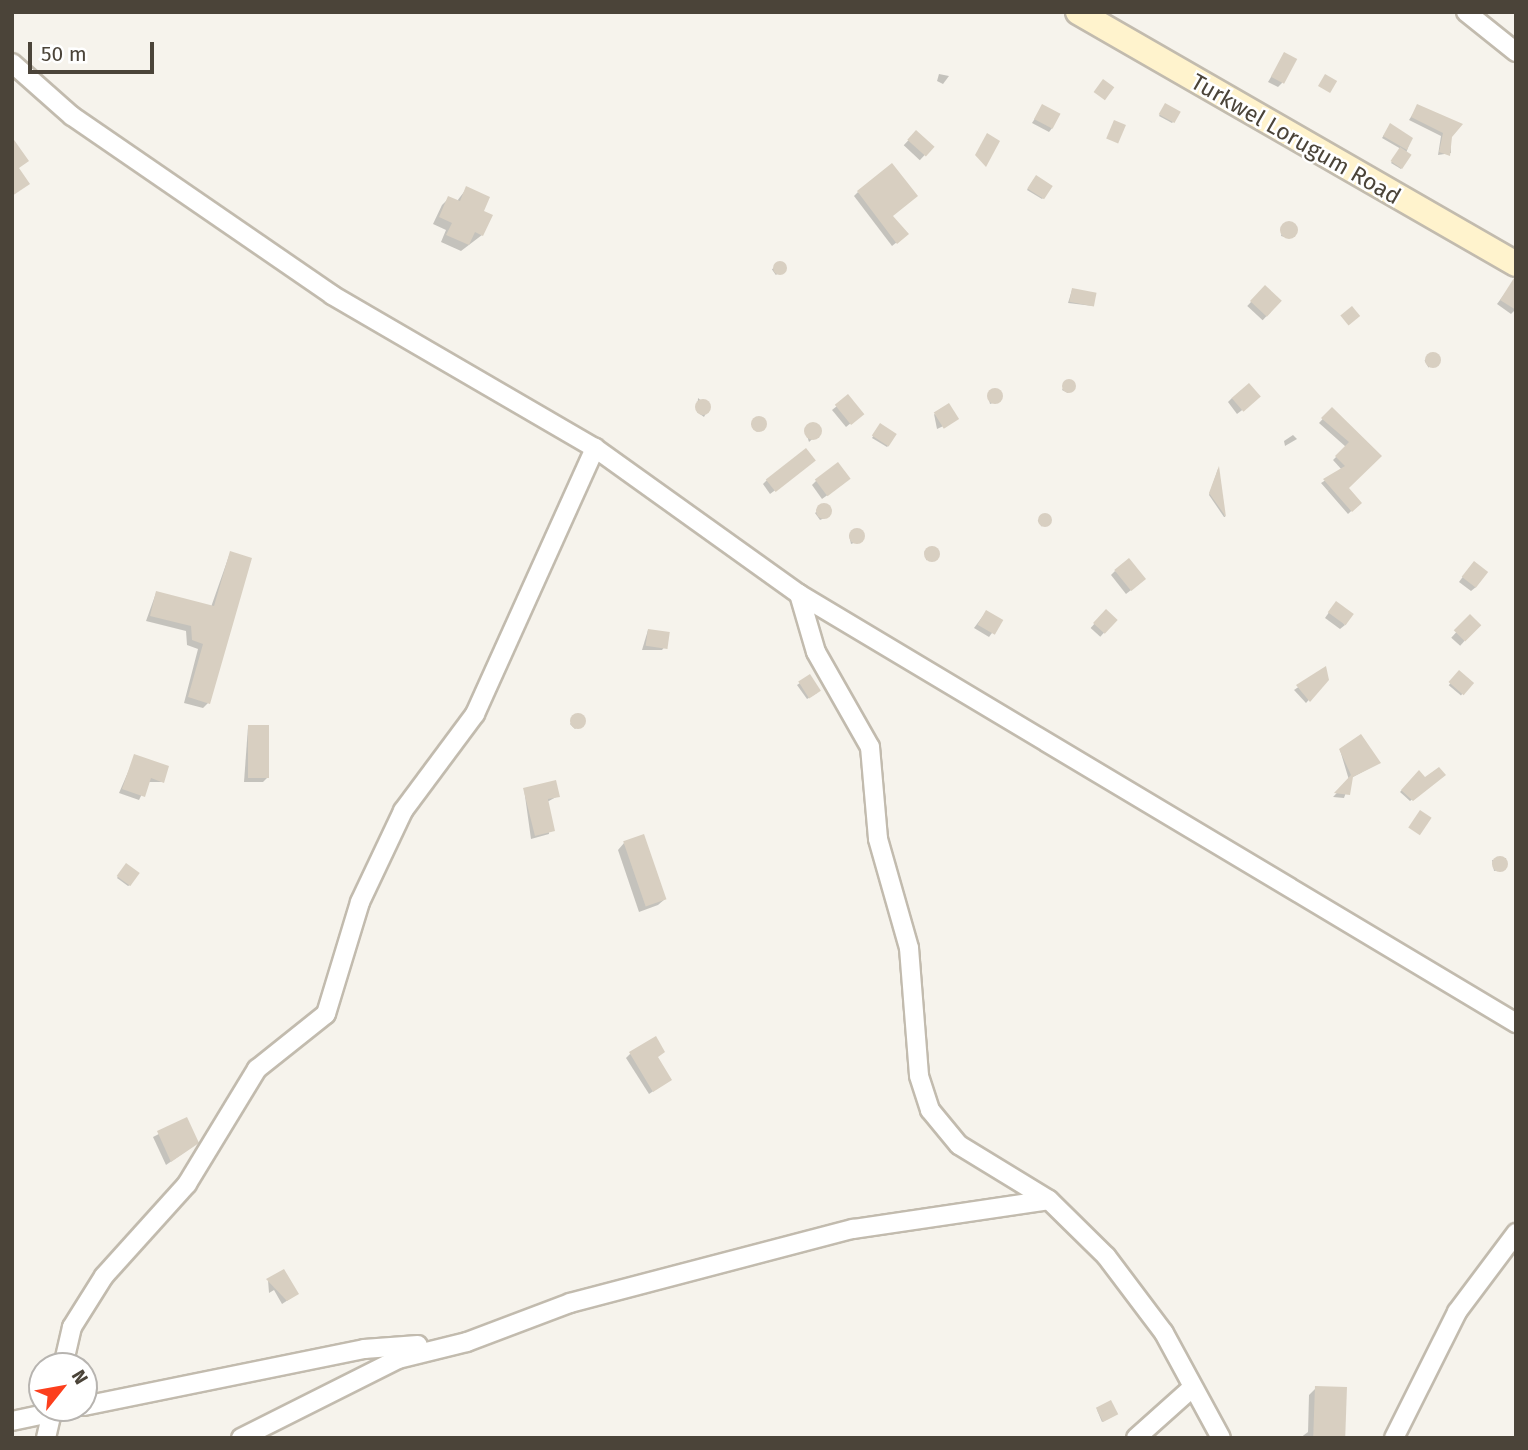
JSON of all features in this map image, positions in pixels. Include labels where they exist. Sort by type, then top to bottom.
[{"type":"main road","name":"Turkwel Lorugum Road","points":[[1078,12],[1516,264]]},
{"type":"street","points":[[1466,12],[1516,52]]},
{"type":"street","points":[[12,63],[72,116],[332,295],[595,448],[800,594],[1516,1023]]},
{"type":"street","points":[[66,1352],[72,1327],[104,1276],[187,1184],[257,1069],[326,1014],[360,902],[386,845],[403,811],[475,714],[595,448]]},
{"type":"street","points":[[800,594],[817,652],[870,747],[878,839],[909,948],[919,1076],[930,1110],[959,1145],[1049,1200],[1123,1278],[1164,1333],[1221,1438]]},
{"type":"street","points":[[241,1438],[398,1359],[467,1342],[570,1303],[853,1229],[1049,1200]]},
{"type":"street","points":[[1394,1438],[1457,1312],[1516,1233]]},
{"type":"street","points":[[98,1403],[364,1349],[467,1342]]},
{"type":"street","points":[[1136,1438],[1192,1388]]},
{"type":"building","points":[[1284,52],[1297,59],[1284,84],[1271,77]]},
{"type":"building","points":[[1325,74],[1337,81],[1330,93],[1318,86]]},
{"type":"building","points":[[1103,79],[1114,87],[1105,100],[1094,92]]},
{"type":"building","points":[[1165,103],[1181,112],[1174,123],[1159,114]]},
{"type":"building","points":[[1042,104],[1061,114],[1053,129],[1034,119]]},
{"type":"building","points":[[1417,104],[1463,124],[1452,137],[1450,156],[1439,152],[1443,133],[1411,117]]},
{"type":"building","points":[[1114,120],[1126,125],[1118,143],[1106,138]]},
{"type":"building","points":[[1390,123],[1413,138],[1407,150],[1383,136]]},
{"type":"building","points":[[916,130],[935,147],[926,156],[907,140]]},
{"type":"building","points":[[987,133],[1000,141],[986,167],[975,155]]},
{"type":"building","points":[[12,137],[29,161],[19,168],[30,184],[12,196]]},
{"type":"building","points":[[1400,147],[1412,155],[1402,169],[1390,161]]},
{"type":"building","points":[[892,163],[918,196],[893,216],[909,234],[897,244],[857,191]]},
{"type":"building","points":[[1036,175],[1053,186],[1044,199],[1027,188]]},
{"type":"building","points":[[466,186],[490,197],[484,211],[493,215],[483,236],[475,232],[469,245],[446,235],[452,223],[439,217],[448,196],[460,201]]},
{"type":"building","points":[[1289,221],[1295,224],[1298,230],[1295,236],[1289,239],[1283,236],[1280,230],[1283,224]]},
{"type":"building","points":[[777,261],[783,261],[787,268],[783,275],[777,275],[773,271],[773,265]]},
{"type":"building","points":[[1514,278],[1516,279],[1516,310],[1500,300]]},
{"type":"building","points":[[1265,285],[1282,301],[1267,317],[1250,301]]},
{"type":"building","points":[[1072,288],[1097,293],[1094,307],[1069,302]]},
{"type":"building","points":[[1352,306],[1360,316],[1349,326],[1340,315]]},
{"type":"building","points":[[1433,352],[1441,360],[1433,368],[1425,360]]},
{"type":"building","points":[[1066,379],[1072,379],[1076,386],[1072,393],[1066,393],[1062,389],[1062,383]]},
{"type":"building","points":[[1249,383],[1261,397],[1243,412],[1232,398]]},
{"type":"building","points":[[992,388],[998,388],[1003,396],[1001,402],[992,404],[987,399],[987,393]]},
{"type":"building","points":[[848,394],[864,414],[851,425],[835,405]]},
{"type":"building","points":[[703,399],[711,407],[703,415],[695,407]]},
{"type":"building","points":[[949,403],[959,419],[944,429],[934,413]]},
{"type":"building","points":[[1332,407],[1382,456],[1349,488],[1362,503],[1352,512],[1323,479],[1345,466],[1335,456],[1349,442],[1321,418]]},
{"type":"building","points":[[759,416],[765,418],[765,430],[759,432],[753,430],[751,424],[753,418]]},
{"type":"building","points":[[813,422],[819,425],[822,431],[819,437],[813,440],[807,437],[804,431],[807,425]]},
{"type":"building","points":[[880,423],[897,434],[889,446],[872,436]]},
{"type":"building","points":[[806,448],[816,461],[776,492],[766,479]]},
{"type":"building","points":[[838,462],[851,479],[827,496],[815,479]]},
{"type":"building","points":[[1219,466],[1226,517],[1209,493]]},
{"type":"building","points":[[821,503],[827,503],[832,511],[830,517],[821,519],[816,514],[816,508]]},
{"type":"building","points":[[1045,513],[1050,515],[1050,525],[1045,527],[1040,525],[1038,520],[1040,515]]},
{"type":"building","points":[[854,528],[860,528],[865,536],[863,542],[854,544],[849,539],[849,533]]},
{"type":"building","points":[[929,546],[935,546],[940,554],[938,560],[929,562],[924,557],[924,551]]},
{"type":"building","points":[[230,551],[252,558],[210,704],[188,697],[203,644],[192,640],[191,626],[150,616],[156,591],[214,606]]},
{"type":"building","points":[[1129,558],[1146,579],[1131,591],[1114,570]]},
{"type":"building","points":[[1474,561],[1488,572],[1476,588],[1462,577]]},
{"type":"building","points":[[1336,601],[1354,614],[1346,625],[1328,612]]},
{"type":"building","points":[[1106,609],[1118,620],[1105,634],[1093,623]]},
{"type":"building","points":[[986,610],[1003,620],[995,635],[978,625]]},
{"type":"building","points":[[1470,614],[1481,625],[1465,642],[1454,630]]},
{"type":"building","points":[[648,629],[670,632],[667,649],[646,646]]},
{"type":"building","points":[[1326,666],[1329,680],[1310,702],[1296,685]]},
{"type":"building","points":[[1459,670],[1474,683],[1464,695],[1449,682]]},
{"type":"building","points":[[810,674],[821,691],[809,698],[798,682]]},
{"type":"building","points":[[575,713],[581,713],[586,721],[584,727],[575,729],[570,724],[570,718]]},
{"type":"building","points":[[248,725],[269,725],[269,778],[248,778]]},
{"type":"building","points":[[1361,734],[1381,763],[1353,777],[1350,795],[1334,793],[1351,775],[1339,749]]},
{"type":"building","points":[[134,754],[169,766],[164,783],[151,778],[145,797],[122,789]]},
{"type":"building","points":[[1439,767],[1446,775],[1413,801],[1401,790],[1419,770],[1425,777]]},
{"type":"building","points":[[556,780],[560,797],[548,799],[555,831],[535,836],[523,788]]},
{"type":"building","points":[[1420,810],[1432,818],[1420,835],[1408,827]]},
{"type":"building","points":[[644,834],[666,899],[646,906],[623,841]]},
{"type":"building","points":[[1500,856],[1506,858],[1506,870],[1500,872],[1494,870],[1492,864],[1494,858]]},
{"type":"building","points":[[126,863],[140,873],[130,886],[117,876]]},
{"type":"building","points":[[656,1036],[665,1052],[658,1057],[672,1080],[653,1092],[629,1052]]},
{"type":"building","points":[[187,1117],[199,1143],[171,1162],[157,1131]]},
{"type":"building","points":[[284,1269],[299,1294],[287,1301],[266,1279]]},
{"type":"building","points":[[1315,1386],[1347,1387],[1345,1438],[1313,1438]]},
{"type":"building","points":[[1111,1400],[1118,1414],[1103,1422],[1096,1408]]}]
